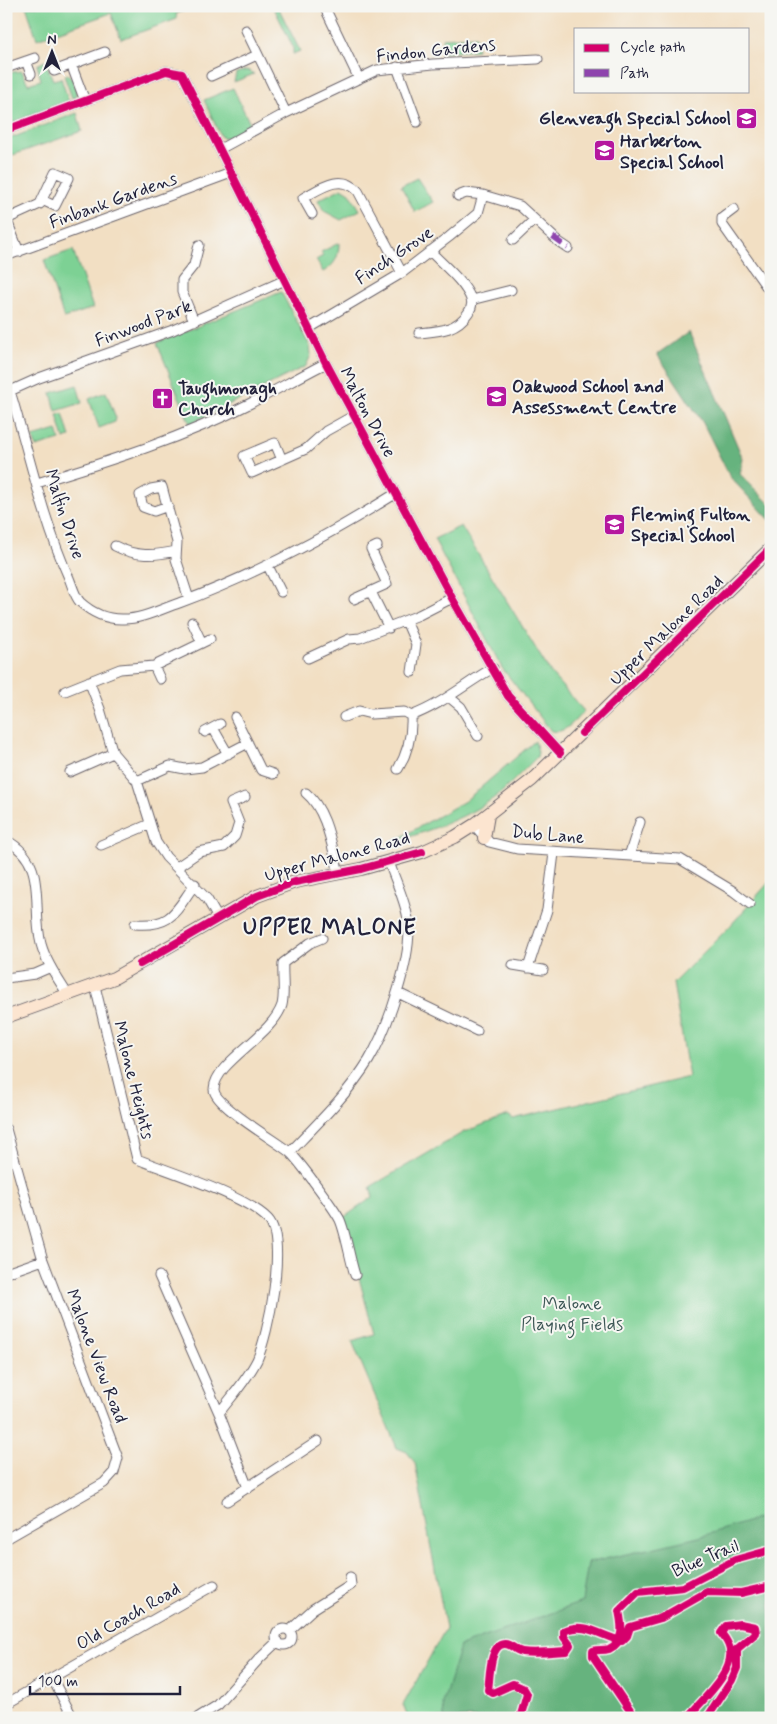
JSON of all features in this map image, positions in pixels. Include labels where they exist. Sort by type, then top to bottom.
[{"type":"main road","name":"Upper Malone Road","points":[[6,1016],[95,986],[140,964],[218,918],[276,888],[388,862],[422,852],[455,837],[524,788],[771,548]]},
{"type":"main road","points":[[484,838],[488,815]]},
{"type":"street","points":[[324,6],[359,79]]},
{"type":"street","points":[[246,30],[286,113]]},
{"type":"street","points":[[54,71],[105,52]]},
{"type":"street","points":[[211,76],[257,54]]},
{"type":"street","name":"Findon Gardens","points":[[220,149],[286,113],[377,70],[522,58],[538,59]]},
{"type":"street","points":[[6,68],[31,60],[31,74]]},
{"type":"street","points":[[6,130],[85,101],[71,64]]},
{"type":"street","points":[[397,68],[417,122]]},
{"type":"street","name":"Malton Drive","points":[[85,101],[166,71],[182,74],[353,416],[452,598],[508,696],[560,754]]},
{"type":"street","name":"Finbank Gardens","points":[[6,256],[231,173]]},
{"type":"street","points":[[312,214],[303,198],[339,181],[352,184],[358,191],[402,273]]},
{"type":"street","points":[[458,196],[466,193],[483,195],[520,206],[553,237],[568,248]]},
{"type":"street","name":"Finch Grove","points":[[308,328],[402,273],[478,213],[483,195]]},
{"type":"street","points":[[19,252],[6,218],[40,204],[42,200]]},
{"type":"street","points":[[734,209],[722,218],[722,224],[771,293]]},
{"type":"street","points":[[513,240],[534,220]]},
{"type":"street","points":[[194,321],[182,292],[182,280],[194,265],[199,245]]},
{"type":"street","points":[[419,333],[445,331],[462,322],[472,308],[471,300],[460,283],[430,251]]},
{"type":"street","name":"Finwood Park","points":[[8,388],[194,321],[285,280]]},
{"type":"street","points":[[471,300],[511,290]]},
{"type":"street","points":[[37,483],[120,458],[158,444],[252,403],[326,363]]},
{"type":"street","name":"Malfin Drive","points":[[8,388],[55,547],[79,601],[98,614],[121,619],[145,615],[190,599],[268,566],[328,535],[395,494]]},
{"type":"street","points":[[282,460],[306,449],[326,431],[353,416]]},
{"type":"street","points":[[168,506],[177,542],[176,559],[190,599]]},
{"type":"street","points":[[115,546],[127,553],[146,556],[176,551]]},
{"type":"street","points":[[354,599],[387,584],[371,550],[377,546]]},
{"type":"street","points":[[268,566],[282,592]]},
{"type":"street","points":[[371,592],[388,628]]},
{"type":"street","points":[[308,658],[349,639],[360,638],[406,621],[452,598]]},
{"type":"street","points":[[406,621],[416,644],[412,672]]},
{"type":"street","points":[[65,691],[120,669],[154,666],[206,641],[192,622]]},
{"type":"street","points":[[154,666],[160,679]]},
{"type":"street","points":[[411,716],[449,697],[463,685],[493,668]]},
{"type":"street","points":[[89,681],[100,709],[113,753],[137,781],[146,804],[156,842],[166,857],[195,884],[207,899],[218,918]]},
{"type":"street","points":[[449,697],[461,707],[478,736]]},
{"type":"street","points":[[344,717],[359,711],[370,714],[404,712],[411,716]]},
{"type":"street","points":[[398,769],[405,757],[410,741],[411,716]]},
{"type":"street","points":[[235,717],[261,770],[273,774]]},
{"type":"street","points":[[213,728],[228,754]]},
{"type":"street","points":[[137,781],[170,766],[185,769],[202,767],[248,743]]},
{"type":"street","points":[[73,767],[113,753]]},
{"type":"street","points":[[306,793],[314,799],[329,835],[339,873]]},
{"type":"street","points":[[177,867],[199,852],[224,847],[235,836],[239,823],[231,803],[245,797]]},
{"type":"street","points":[[629,856],[640,822]]},
{"type":"street","points":[[104,840],[150,824]]},
{"type":"street","points":[[474,825],[484,838]]},
{"type":"street","name":"Dub Lane","points":[[484,838],[496,845],[554,853],[680,859],[733,891],[750,904]]},
{"type":"street","points":[[6,840],[26,854],[33,868],[40,936],[51,966],[68,995]]},
{"type":"street","points":[[528,968],[547,910],[554,853]]},
{"type":"street","points":[[290,1152],[336,1103],[369,1060],[398,993],[410,938],[408,919],[388,862]]},
{"type":"street","points":[[135,924],[159,924],[169,920],[176,913],[195,884]]},
{"type":"street","points":[[322,938],[310,942],[283,963],[282,1005],[265,1031],[229,1062],[215,1084],[215,1096],[232,1111],[290,1152],[340,1220],[355,1275]]},
{"type":"street","points":[[512,965],[543,970]]},
{"type":"street","points":[[6,978],[35,974],[51,966]]},
{"type":"street","name":"Malone Heights","points":[[95,986],[137,1159],[229,1196],[256,1209],[270,1221],[274,1242],[275,1289],[265,1337],[256,1360],[245,1379],[219,1413]]},
{"type":"street","points":[[398,993],[477,1031]]},
{"type":"street","name":"Malone View Road","points":[[6,1128],[43,1260],[118,1458],[114,1472],[104,1483],[6,1539]]},
{"type":"street","points":[[6,1274],[43,1260]]},
{"type":"street","points":[[160,1276],[219,1413],[248,1488]]},
{"type":"street","points":[[226,1501],[318,1441]]},
{"type":"street","points":[[197,1718],[218,1706],[278,1641],[277,1635],[279,1631],[284,1629],[289,1631],[313,1609],[351,1585],[350,1577]]},
{"type":"street","name":"Old Coach Road","points":[[6,1704],[214,1585]]},
{"type":"street","points":[[52,1678],[73,1718]]},
{"type":"green space","points":[[26,6],[195,6],[176,14],[177,19],[121,39],[111,13],[37,39]]},
{"type":"green space","points":[[273,6],[280,6],[278,7],[300,51],[293,54],[293,47]]},
{"type":"green space","points":[[476,36],[477,50],[443,53],[442,38]]},
{"type":"green space","points":[[45,61],[53,80],[61,78],[69,102],[12,123],[7,122],[6,73],[22,71],[28,84],[41,80],[37,65]]},
{"type":"green space","points":[[247,70],[254,74],[234,82],[236,73]]},
{"type":"green space","points":[[67,74],[72,78],[76,97],[72,98],[64,76]]},
{"type":"green space","points":[[233,88],[251,126],[227,138],[221,137],[204,100]]},
{"type":"green space","points":[[77,113],[82,131],[10,156],[6,164],[6,140]]},
{"type":"green space","points":[[417,178],[433,202],[415,212],[401,186]]},
{"type":"green space","points":[[342,188],[350,193],[360,210],[341,220],[324,211],[318,200]]},
{"type":"green space","points":[[339,243],[336,260],[323,272],[316,260],[323,256],[321,252]]},
{"type":"green space","points":[[73,250],[93,308],[64,318],[44,260]]},
{"type":"green space","points":[[281,292],[310,346],[311,355],[306,366],[190,424],[157,343]]},
{"type":"green space","points":[[689,332],[743,459],[740,474],[771,505],[771,521],[730,477],[703,423],[657,354]]},
{"type":"green space","points":[[77,385],[82,403],[56,411],[51,393]]},
{"type":"green space","points":[[106,392],[116,418],[115,422],[99,428],[89,399]]},
{"type":"green space","points":[[63,413],[70,437],[64,439],[57,415]]},
{"type":"green space","points":[[57,430],[60,440],[36,447],[33,437]]},
{"type":"green space","points":[[461,526],[552,675],[584,711],[573,723],[561,731],[551,731],[502,668],[434,539]]},
{"type":"green space","points":[[535,741],[538,752],[537,757],[504,790],[491,800],[464,816],[389,844],[465,801]]},
{"type":"green space","name":"Malone Playing Fields","points":[[771,880],[771,1718],[408,1718],[403,1705],[446,1628],[415,1463],[407,1452],[397,1448],[352,1341],[374,1334],[343,1218],[373,1197],[370,1187],[464,1132],[508,1115],[513,1119],[689,1077],[673,983],[730,926]]},
{"type":"green space","points":[[771,1516],[771,1718],[444,1718],[443,1703],[460,1646],[582,1602],[588,1563],[699,1537]]},
{"type":"marked path","points":[[553,237],[568,248]]},
{"type":"cycle path","points":[[6,130],[166,71],[182,74],[326,363],[452,598],[508,696],[560,753]]},
{"type":"cycle path","points":[[582,733],[771,548]]},
{"type":"cycle path","points":[[140,964],[257,896],[295,882],[361,869],[422,852]]},
{"type":"cycle path","name":"Blue Trail","points":[[635,1718],[593,1656],[593,1651],[609,1649],[618,1642],[621,1633],[619,1611],[638,1592],[683,1587],[735,1560],[771,1550]]},
{"type":"cycle path","points":[[520,1718],[527,1694],[524,1689],[513,1684],[493,1693],[488,1690],[493,1656],[499,1646],[506,1644],[527,1653],[566,1651],[570,1645],[564,1637],[564,1631],[572,1628],[586,1629],[622,1641],[627,1636],[630,1627],[661,1618],[707,1592],[741,1593],[771,1586]]},
{"type":"cycle path","points":[[687,1718],[715,1686],[727,1668],[730,1650],[727,1641],[721,1633],[726,1626],[740,1624],[755,1627],[756,1633],[737,1649],[737,1668],[732,1680],[707,1718]]},
{"type":"place","name":"Glenveagh Special School","points":[[747,118]]},
{"type":"place","name":"Harberton Special School","points":[[604,151]]},
{"type":"place","name":"Oakwood School and Assessment Centre","points":[[496,396]]},
{"type":"place","name":"Taughmonagh Church","points":[[162,398]]},
{"type":"place","name":"Fleming Fulton Special School","points":[[615,524]]},
{"type":"district","name":"UPPER MALONE","points":[[330,926]]}]
